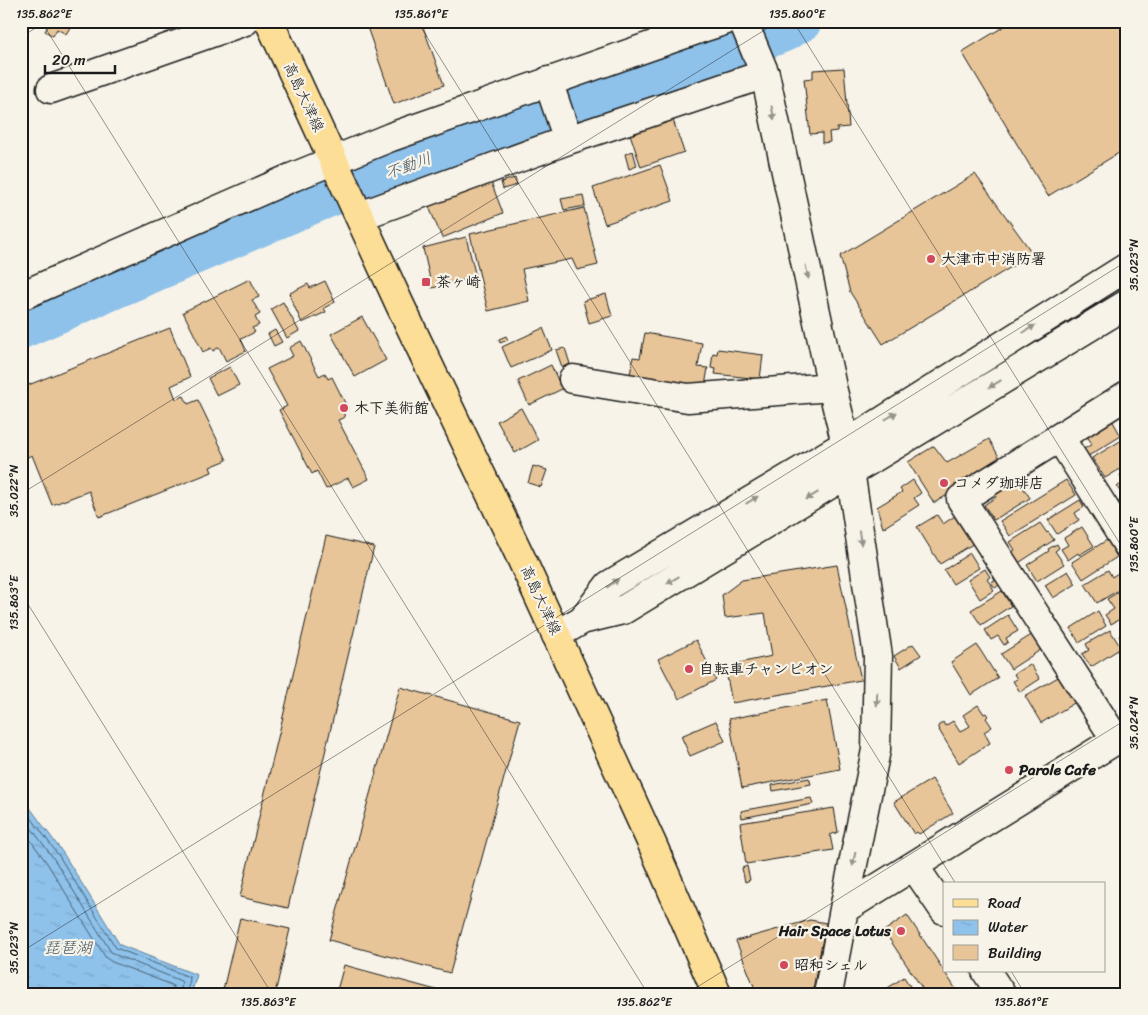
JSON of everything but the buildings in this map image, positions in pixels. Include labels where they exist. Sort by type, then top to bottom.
[{"type":"main road","name":"高島大津線","points":[[268,21],[556,634],[653,846],[717,994]]},
{"type":"street","points":[[51,89],[244,21]]},
{"type":"street","points":[[21,296],[336,166],[391,137],[550,87],[737,23],[763,70],[846,444],[878,656],[876,750],[828,994]]},
{"type":"street","points":[[358,213],[567,136],[763,70]]},
{"type":"street","points":[[550,87],[567,136]]},
{"type":"street","points":[[582,620],[609,585],[846,444],[1127,267]]},
{"type":"street","points":[[556,634],[582,620],[623,610],[1127,304]]},
{"type":"street","points":[[572,379],[688,398],[832,387]]},
{"type":"street","points":[[844,910],[1121,737],[961,499],[1127,395]]},
{"type":"street","points":[[1060,438],[1127,544]]},
{"type":"street","points":[[914,866],[943,909]]},
{"type":"street","points":[[987,972],[1001,994]]},
{"type":"water","name":"琵琶湖","points":[[21,768],[28,805],[63,853],[120,945],[197,975],[191,994],[21,994]]},
{"type":"waterway","name":"不動川","points":[[21,328],[398,168],[715,58],[784,31],[801,21]]},
{"type":"place","name":"大津市中消防署","points":[[931,259]]},
{"type":"place","name":"茶ヶ崎","points":[[426,282]]},
{"type":"place","name":"木下美術館","points":[[344,408]]},
{"type":"place","name":"コメダ珈琲店","points":[[944,483]]},
{"type":"place","name":"自転車チャンピオン","points":[[689,669]]},
{"type":"place","name":"Parole Cafe","points":[[1009,770]]},
{"type":"place","name":"Hair Space Lotus","points":[[901,931]]},
{"type":"place","name":"昭和シェル","points":[[784,965]]}]
